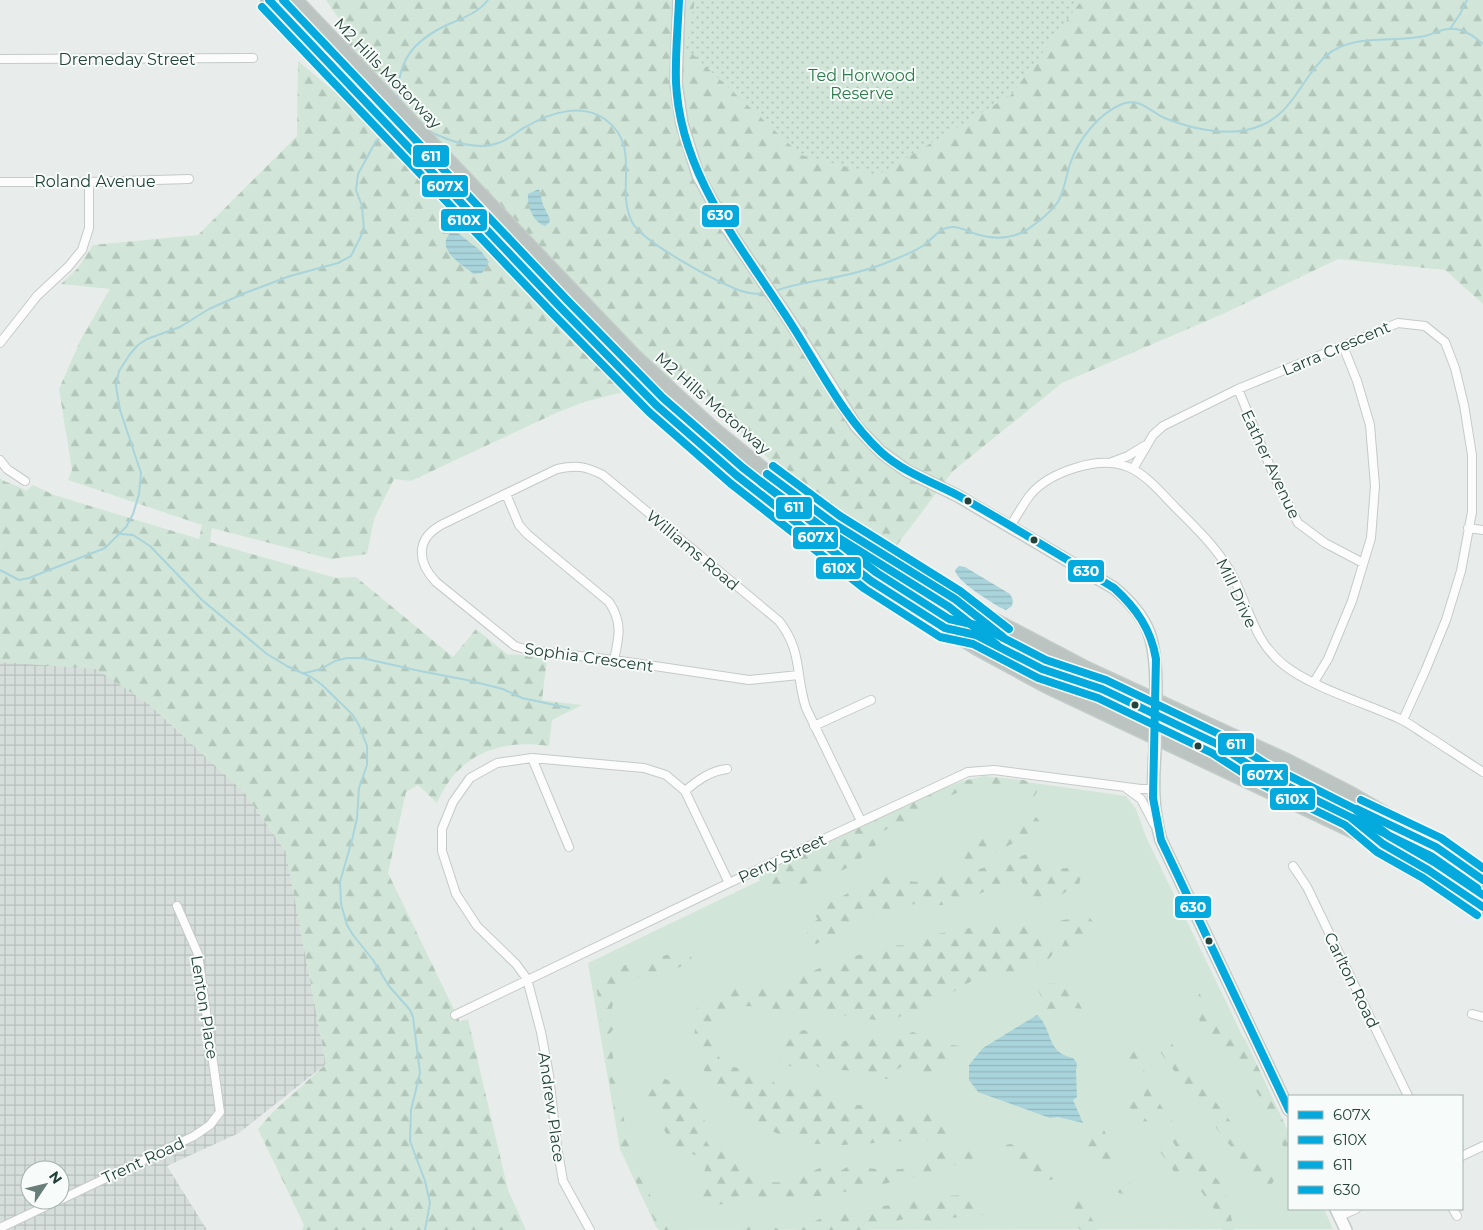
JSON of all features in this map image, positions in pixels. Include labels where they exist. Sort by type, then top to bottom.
[{"type":"highway","points":[[269,0],[567,315],[656,405],[736,475],[871,581],[979,648],[1039,680],[1383,844],[1428,870],[1483,907]]},
{"type":"highway","name":"M2 Hills Motorway","points":[[294,0],[607,329],[677,397],[768,475],[834,524],[954,599],[1087,670],[1352,794],[1428,841],[1483,880]]},
{"type":"main road","points":[[679,0],[676,83],[682,124],[698,175],[727,228],[788,318],[856,426],[881,452],[907,471],[1010,526],[1114,588],[1131,603],[1144,621],[1154,646],[1156,659],[1153,789],[1154,812],[1161,840],[1288,1108]]},
{"type":"main road","points":[[1338,1213],[1346,1230]]},
{"type":"street","name":"Dremeday Street","points":[[0,60],[253,58]]},
{"type":"street","name":"Roland Avenue","points":[[0,182],[175,181],[189,179]]},
{"type":"street","points":[[0,343],[37,296],[68,267],[82,250],[89,228],[89,182]]},
{"type":"street","name":"Larra Crescent","points":[[1133,469],[1148,444],[1163,426],[1238,389],[1398,323],[1425,326],[1445,342],[1457,377],[1472,455],[1472,512],[1464,562],[1451,607],[1426,670],[1403,720]]},
{"type":"street","points":[[1314,682],[1328,659],[1352,601],[1370,538],[1375,486],[1370,425],[1357,381],[1343,346]]},
{"type":"street","name":"Eather Avenue","points":[[1238,389],[1274,476],[1298,523],[1325,543],[1363,563]]},
{"type":"street","points":[[1110,462],[1128,456],[1148,444]]},
{"type":"street","points":[[0,460],[8,469],[25,481]]},
{"type":"street","name":"Mill Drive","points":[[1010,526],[1030,495],[1044,482],[1063,473],[1097,463],[1110,462],[1133,469],[1146,479],[1216,550],[1236,584],[1256,634],[1284,666],[1314,682],[1403,720],[1482,770]]},
{"type":"street","name":"Williams Road","points":[[422,552],[425,538],[433,529],[557,469],[573,466],[587,467],[603,475],[779,621],[789,633],[798,659],[801,692],[814,726],[861,821]]},
{"type":"street","points":[[506,494],[519,525],[527,534],[610,602],[616,612],[619,623],[614,660]]},
{"type":"street","points":[[1468,528],[1483,530]]},
{"type":"street","name":"Sophia Crescent","points":[[422,552],[423,565],[427,573],[515,646],[542,653],[614,660],[749,680],[799,675]]},
{"type":"street","points":[[814,726],[871,700]]},
{"type":"street","points":[[532,758],[569,847]]},
{"type":"street","points":[[527,979],[516,964],[477,926],[456,894],[442,851],[442,829],[453,802],[470,778],[497,763],[532,758],[644,768],[666,775],[686,791],[729,883]]},
{"type":"street","points":[[686,791],[706,775],[720,770],[727,770]]},
{"type":"street","name":"Perry Street","points":[[456,1015],[527,979],[957,776],[977,770],[994,770],[1153,789]]},
{"type":"street","points":[[1124,787],[1136,795],[1144,804],[1161,840]]},
{"type":"street","name":"Carlton Road","points":[[1293,866],[1307,887],[1408,1095]]},
{"type":"street","name":"Lenton Place","points":[[177,906],[198,954],[220,1112]]},
{"type":"street","name":"Andrew Place","points":[[527,979],[541,1032],[549,1074],[563,1181],[590,1230]]},
{"type":"street","points":[[1472,1014],[1483,1017]]},
{"type":"street","name":"Trent Road","points":[[70,1195],[194,1136],[210,1125],[220,1112]]},
{"type":"street","points":[[1463,1156],[1483,1146]]},
{"type":"street","name":"Trent Road","points":[[0,1228],[39,1210]]},
{"type":"street","points":[[1338,1213],[1352,1210]]},
{"type":"shaded area","points":[[0,662],[96,668],[150,705],[245,793],[286,852],[326,1064],[239,1133],[167,1166],[207,1230],[0,1230]]},
{"type":"green space","points":[[326,0],[1483,0],[1483,304],[1445,270],[1338,259],[1225,313],[1062,383],[953,471],[894,549],[773,463],[683,377],[584,402],[556,413],[411,481],[394,479],[374,519],[367,554],[331,559],[212,528],[210,542],[336,578],[356,577],[453,657],[476,629],[508,655],[523,655],[547,659],[542,700],[582,705],[552,720],[549,746],[531,744],[497,748],[468,762],[456,772],[437,803],[418,785],[406,792],[388,873],[460,1022],[468,1019],[508,1190],[526,1230],[302,1230],[304,1225],[258,1129],[272,1113],[326,1064],[286,852],[245,793],[150,705],[96,669],[0,662],[0,478],[26,491],[33,485],[54,495],[199,539],[202,525],[68,480],[72,470],[59,389],[81,339],[110,289],[61,284],[78,268],[93,245],[198,235],[297,136],[298,61],[335,92],[350,35]]},
{"type":"green space","name":"Ted Horwood Reserve","points":[[695,0],[1082,0],[1011,95],[878,175],[801,155],[686,48]]},
{"type":"green space","points":[[984,776],[1024,780],[1036,786],[1037,792],[1034,797],[1031,797],[1027,788],[981,783],[942,799],[935,804],[924,806],[919,817],[877,835],[878,843],[846,869],[833,873],[822,872],[808,883],[789,887],[774,893],[765,888],[757,876],[937,791],[963,781]]},
{"type":"green space","points":[[975,778],[999,778],[1126,796],[1136,809],[1146,837],[1288,1135],[1288,1210],[1324,1210],[1333,1229],[659,1230],[656,1227],[620,1149],[588,963]]},
{"type":"green space","points":[[1030,816],[1036,817],[1040,822],[1040,828],[1036,831],[985,858],[951,865],[945,874],[948,879],[954,880],[963,874],[1034,852],[1040,852],[1058,868],[1084,868],[1079,884],[1064,893],[1050,898],[1038,898],[1027,893],[1019,879],[1011,880],[957,904],[916,904],[882,911],[816,944],[808,937],[807,931],[809,927],[818,919],[813,913],[824,906],[863,885],[887,875],[915,882],[931,876],[952,858],[962,842],[993,838]]},
{"type":"green space","points":[[1088,915],[1093,922],[1084,944],[1075,945],[1064,953],[1061,948],[1067,936],[1054,922]]},
{"type":"green space","points":[[1029,924],[1037,926],[1050,940],[1053,948],[1052,954],[1043,964],[1034,965],[1030,961],[1024,961],[1017,978],[994,975],[983,976],[927,1006],[897,1018],[887,1020],[865,1019],[822,1012],[782,1011],[739,1006],[722,1013],[715,1028],[718,1055],[723,1062],[730,1066],[757,1071],[766,1075],[774,1082],[777,1091],[810,1086],[834,1093],[857,1105],[866,1105],[874,1111],[885,1115],[862,1132],[866,1137],[872,1136],[896,1116],[906,1112],[921,1112],[941,1121],[948,1132],[945,1137],[842,1145],[798,1143],[751,1121],[724,1099],[702,1068],[694,1040],[695,1029],[701,1020],[696,1010],[699,1004],[704,1002],[716,1003],[728,990],[741,985],[784,984],[829,964],[881,946],[909,945],[922,937],[985,925]]},
{"type":"green space","points":[[687,951],[692,958],[685,965],[662,974],[633,978],[620,989],[612,1007],[614,1029],[609,1034],[625,1125],[632,1157],[639,1176],[650,1194],[655,1212],[670,1223],[686,1230],[660,1230],[620,1148],[596,982],[615,969],[626,965]]},
{"type":"green space","points":[[1047,984],[1062,984],[1070,987],[1082,1009],[1066,1007],[1058,1014],[1052,1015],[1048,1012],[1038,990]]},
{"type":"green space","points":[[1194,991],[1200,994],[1210,1015],[1226,1021],[1245,1039],[1288,1131],[1288,1155],[1281,1142],[1276,1125],[1251,1082],[1233,1058],[1205,1031],[1187,996]]},
{"type":"green space","points":[[804,1030],[828,1040],[843,1041],[890,1038],[913,1032],[941,1043],[959,1046],[963,1051],[957,1062],[940,1073],[926,1074],[904,1065],[893,1072],[888,1079],[876,1078],[859,1071],[822,1069],[814,1064],[791,1066],[779,1063],[783,1042],[792,1034]]},
{"type":"green space","points":[[1170,1041],[1274,1180],[1269,1189],[1264,1189],[1203,1111],[1156,1046]]},
{"type":"green space","points":[[1129,1046],[1136,1053],[1161,1106],[1186,1141],[1225,1189],[1234,1230],[1222,1230],[1216,1211],[1194,1182],[1186,1161],[1146,1103],[1142,1088],[1121,1052]]},
{"type":"green space","points":[[655,1075],[672,1082],[692,1100],[707,1125],[705,1137],[711,1147],[717,1152],[723,1150],[751,1164],[758,1174],[770,1182],[797,1183],[805,1175],[824,1166],[831,1170],[842,1170],[847,1167],[885,1170],[901,1169],[919,1164],[930,1155],[973,1144],[983,1150],[982,1157],[908,1179],[829,1195],[781,1200],[749,1197],[711,1207],[699,1190],[708,1159],[676,1149],[651,1107],[646,1082]]},
{"type":"green space","points":[[1127,1077],[1141,1113],[1172,1153],[1185,1179],[1180,1180],[1130,1109]]},
{"type":"green space","points":[[1103,1129],[1107,1136],[1114,1161],[1102,1160],[1085,1153],[1080,1153],[1077,1144],[1080,1139],[1091,1138],[1098,1130]]},
{"type":"green space","points":[[1011,1144],[1050,1165],[1057,1174],[1054,1179],[1046,1181],[1015,1162],[1006,1151],[1005,1145]]},
{"type":"green space","points":[[1125,1177],[1133,1187],[1134,1193],[1130,1196],[1116,1192],[1113,1188],[1115,1182]]},
{"type":"green space","points":[[974,1195],[983,1199],[988,1205],[988,1211],[983,1215],[939,1221],[904,1219],[875,1226],[867,1230],[796,1230],[824,1217],[939,1196]]},
{"type":"green space","points":[[1076,1199],[1081,1202],[1099,1230],[1080,1230],[1064,1209],[1067,1204]]},
{"type":"green space","points":[[741,1221],[766,1224],[781,1230],[739,1230],[735,1223]]},
{"type":"water","points":[[539,189],[543,205],[550,219],[549,223],[545,226],[534,217],[529,204],[528,194]]},
{"type":"water","points":[[454,230],[481,251],[489,262],[482,273],[474,274],[450,255],[446,243],[448,236]]},
{"type":"water","points":[[959,566],[965,567],[1010,594],[1013,600],[1012,606],[1006,610],[974,590],[957,575],[955,570]]},
{"type":"water","points":[[1037,1015],[1046,1027],[1058,1051],[1073,1058],[1077,1063],[1077,1097],[1073,1100],[1083,1123],[1058,1117],[1050,1118],[978,1092],[969,1080],[969,1065],[983,1048]]},
{"type":"waterway","points":[[398,99],[398,85],[404,62],[417,44],[437,30],[475,12],[488,0]]},
{"type":"waterway","points":[[1450,29],[1467,0]]},
{"type":"waterway","points":[[775,291],[856,273],[884,264],[918,249],[940,231],[948,228],[958,227],[988,237],[1007,237],[1025,231],[1048,213],[1059,200],[1074,155],[1090,129],[1105,114],[1122,104],[1129,102],[1140,104],[1167,119],[1202,129],[1227,132],[1239,131],[1262,125],[1282,112],[1318,64],[1337,48],[1361,41],[1413,38],[1454,29],[1468,33],[1483,44]]},
{"type":"waterway","points":[[429,131],[463,144],[481,146],[502,142],[536,121],[566,111],[587,112],[597,115],[606,120],[617,131],[623,143],[626,155],[627,209],[632,222],[638,230],[649,240],[680,260],[736,289],[747,293],[766,293]]},
{"type":"waterway","points":[[0,570],[19,580],[29,578],[105,548],[126,527],[133,514],[139,494],[141,473],[120,410],[116,386],[119,371],[130,354],[147,339],[180,327],[209,309],[245,293],[290,276],[338,263],[351,256],[364,230],[362,206],[356,190],[358,174],[376,141],[386,133]]},
{"type":"waterway","points":[[121,534],[133,535],[150,546],[202,600],[267,654],[321,684],[352,714],[359,725],[367,746],[367,765],[359,788],[357,818],[340,882],[341,904],[347,925],[353,935],[373,960],[389,986],[410,1010],[413,1017],[420,1073],[411,1110],[410,1141],[425,1181],[430,1203],[425,1230]]},
{"type":"waterway","points":[[305,673],[321,669],[335,661],[347,658],[362,658],[467,680],[503,689],[522,698],[569,708]]},
{"type":"transit line","name":"607X","points":[[269,0],[561,308],[656,405],[736,475],[871,581],[945,628],[976,635],[1042,669],[1102,689],[1217,744],[1261,773],[1350,817],[1383,844],[1428,870],[1483,907]]},
{"type":"transit line","name":"611","points":[[283,0],[568,301],[663,398],[742,467],[877,573],[949,619],[980,626],[1046,660],[1106,680],[1221,735],[1266,764],[1355,809],[1389,836],[1434,862],[1483,895]]},
{"type":"transit line","name":"630","points":[[679,0],[676,82],[680,117],[690,150],[703,182],[737,243],[856,425],[881,452],[899,465],[959,496],[1114,588],[1136,611],[1146,629],[1154,648],[1156,659],[1153,798],[1161,840],[1288,1108]]},
{"type":"transit line","name":"610X","points":[[262,7],[554,315],[649,412],[730,483],[865,589],[940,637],[973,644],[1038,678],[1098,698],[1212,753],[1257,782],[1345,825],[1377,852],[1423,878],[1477,915]]},
{"type":"transit line","name":"611","points":[[773,466],[840,516],[960,591],[1009,629]]},
{"type":"transit line","name":"607X","points":[[767,474],[834,524],[955,599],[1003,637]]},
{"type":"transit line","name":"610X","points":[[761,482],[829,532],[949,607],[997,645]]},
{"type":"transit line","name":"611","points":[[1361,800],[1441,838],[1483,868]]},
{"type":"transit line","name":"607X","points":[[1357,809],[1436,847],[1483,880]]},
{"type":"transit line","name":"610X","points":[[1353,818],[1431,856],[1477,888]]}]
